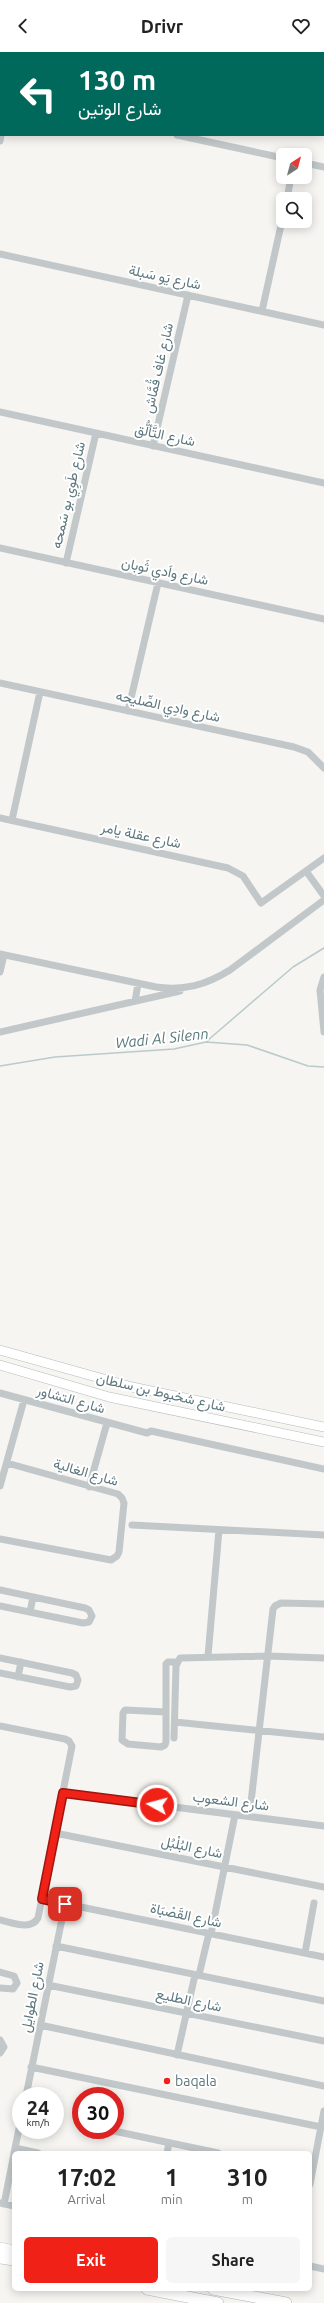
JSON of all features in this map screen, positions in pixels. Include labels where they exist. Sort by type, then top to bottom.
[{"type":"highway","points":[[0,2248],[12,2251]]},
{"type":"highway","points":[[0,2258],[12,2260]]},
{"type":"highway","points":[[157,2291],[218,2303]]},
{"type":"highway","points":[[223,2291],[286,2303]]},
{"type":"main road","name":"شارع شخبوط بن سلطان","points":[[0,1350],[132,1387],[324,1427]]},
{"type":"main road","name":"شارع شخبوط بن سلطان","points":[[0,1365],[109,1397],[324,1442]]},
{"type":"street","points":[[182,136],[276,156]]},
{"type":"street","points":[[312,164],[324,167]]},
{"type":"street","points":[[262,312],[280,228]]},
{"type":"street","name":"شارع يَو سَبلة","points":[[0,254],[324,325]]},
{"type":"street","name":"شارع غاف قُمَّاش","points":[[153,446],[188,295]]},
{"type":"street","name":"شارع التَّألُّق","points":[[0,412],[324,483]]},
{"type":"street","name":"شارع طَوِي بو سَمحه","points":[[66,562],[96,433]]},
{"type":"street","name":"شارع واَدي ثَوبان","points":[[0,548],[324,619]]},
{"type":"street","points":[[128,711],[158,583]]},
{"type":"street","name":"شارع وادِي الصِّليحه","points":[[0,683],[294,747],[308,752],[324,768]]},
{"type":"street","points":[[12,820],[40,692]]},
{"type":"street","name":"شارع عقلة يامر","points":[[0,818],[228,868],[243,876],[261,903],[306,871]]},
{"type":"street","points":[[324,858],[306,871],[324,896]]},
{"type":"street","points":[[0,1032],[205,984],[226,973],[324,900]]},
{"type":"street","points":[[0,972],[2,954],[138,984],[168,989],[189,988]]},
{"type":"street","points":[[324,977],[320,985],[324,1032]]},
{"type":"street","points":[[135,1001],[138,984]]},
{"type":"street","name":"شارع التشاور","points":[[0,1393],[147,1433],[151,1431],[324,1469]]},
{"type":"street","points":[[0,1486],[24,1400]]},
{"type":"street","points":[[90,1486],[107,1423]]},
{"type":"street","name":"شارع الغالية","points":[[0,1539],[109,1560],[114,1559],[119,1552],[124,1500],[118,1494],[7,1463]]},
{"type":"street","points":[[132,1525],[324,1535]]},
{"type":"street","points":[[208,1656],[219,1530]]},
{"type":"street","points":[[0,1590],[87,1609],[92,1614],[87,1623],[83,1623],[0,1606]]},
{"type":"street","points":[[30,1612],[33,1597]]},
{"type":"street","points":[[251,1802],[273,1610],[275,1606],[281,1603],[324,1604]]},
{"type":"street","points":[[166,1712],[125,1710],[122,1727],[122,1740],[128,1744],[164,1747],[166,1742],[166,1712],[166,1664],[168,1662],[176,1662],[182,1657],[208,1656],[324,1658]]},
{"type":"street","points":[[0,1658],[74,1673],[77,1676],[78,1682],[76,1686],[70,1687],[0,1673]]},
{"type":"street","points":[[18,1677],[21,1662]]},
{"type":"street","points":[[174,1738],[176,1662]]},
{"type":"street","points":[[174,1722],[324,1737]]},
{"type":"street","points":[[0,1726],[69,1741],[72,1749],[38,1918],[34,1924],[27,1925],[0,1920]]},
{"type":"street","name":"شارع الشعوب","points":[[63,1793],[324,1826]]},
{"type":"street","points":[[177,2055],[186,2013],[210,1933],[235,1815]]},
{"type":"street","name":"شارع البُلْبُل","points":[[55,1833],[324,1887]]},
{"type":"street","name":"شارع القَصْبَاة","points":[[42,1899],[324,1957]]},
{"type":"street","points":[[305,1953],[314,1903]]},
{"type":"street","name":"شارع الطوايل","points":[[28,2087],[65,1904]]},
{"type":"street","points":[[56,1946],[324,2001]]},
{"type":"street","points":[[0,1972],[14,1976],[17,1983],[13,1989],[0,1988]]},
{"type":"street","name":"شارع الطليع","points":[[48,1985],[324,2041]]},
{"type":"street","points":[[40,2025],[324,2086]]},
{"type":"street","points":[[0,2040],[4,2047],[0,2053]]},
{"type":"street","points":[[32,2067],[321,2127]]},
{"type":"street","points":[[312,2174],[324,2111]]},
{"type":"street","points":[[124,2133],[208,2151]]},
{"type":"street","points":[[15,2151],[17,2139]]},
{"type":"street","points":[[167,2151],[169,2143]]},
{"type":"street","points":[[12,2164],[2,2204],[12,2206]]},
{"type":"street","points":[[312,2266],[324,2269]]},
{"type":"waterway","points":[[207,1041],[293,967],[324,948]]},
{"type":"waterway","name":"Wadi Al Silenn","points":[[0,1066],[55,1057],[174,1049],[206,1042],[247,1045],[308,1066],[324,1067]]},
{"type":"place","name":"baqala","points":[[167,2081]]},
{"type":"route","points":[[65,1904],[42,1899],[63,1793],[157,1805]]}]
